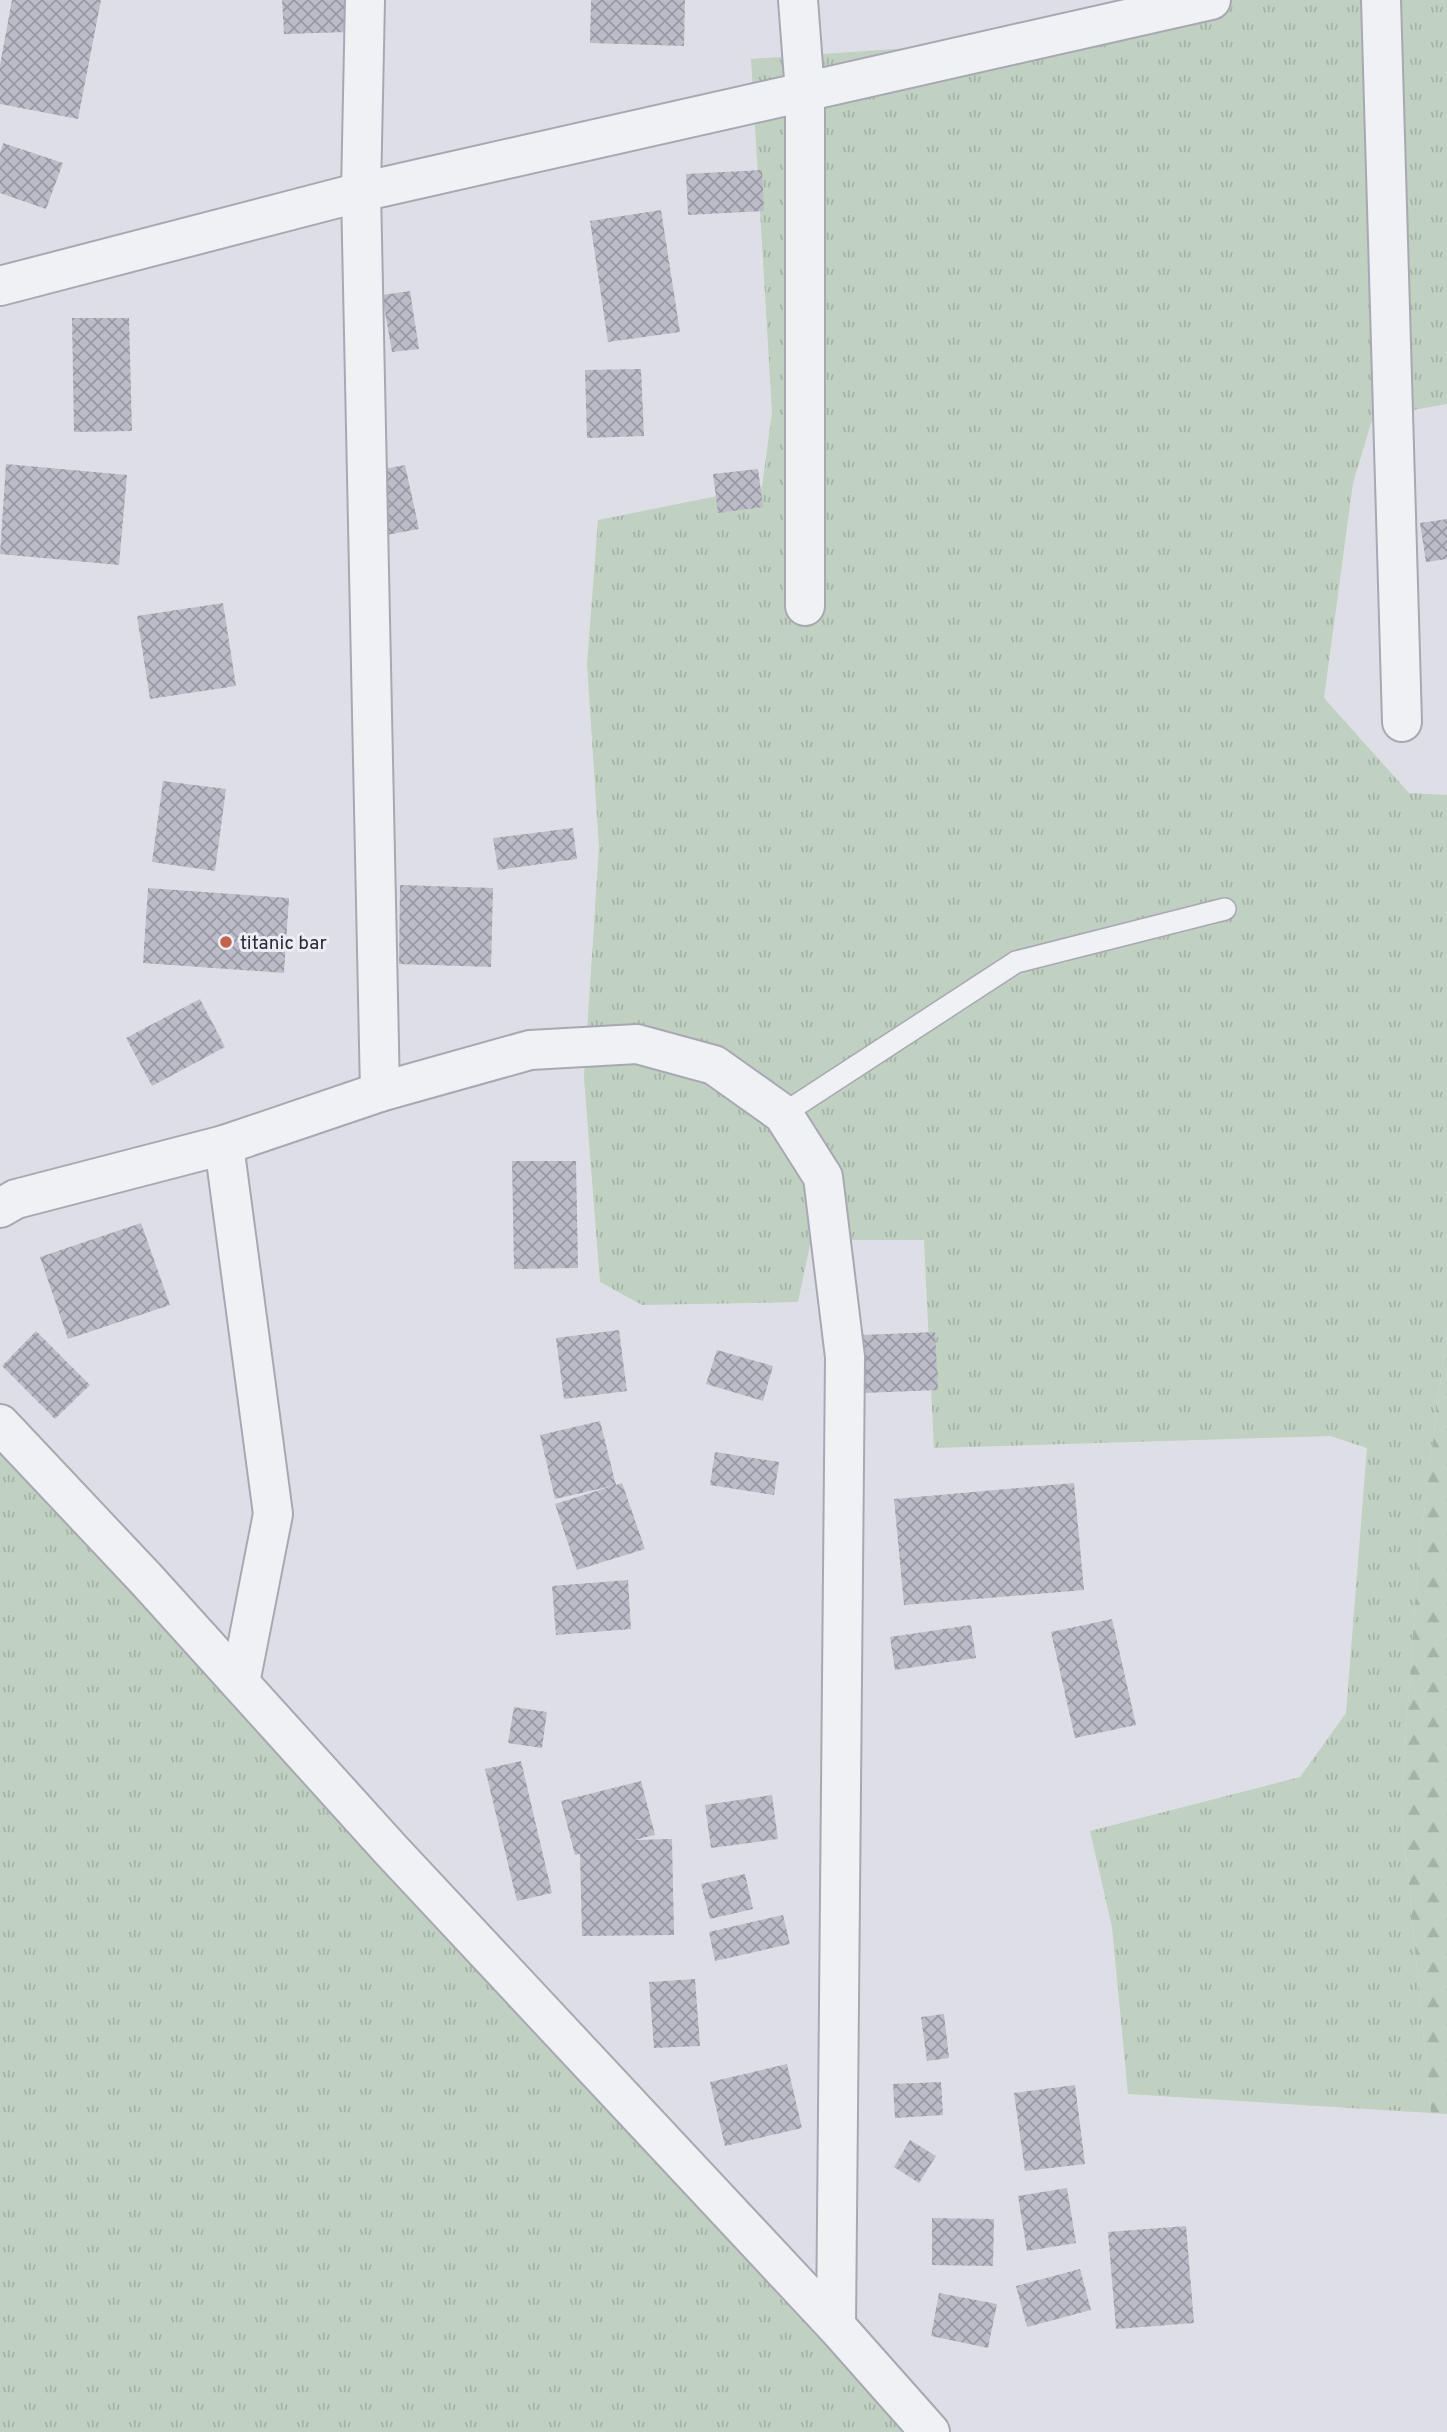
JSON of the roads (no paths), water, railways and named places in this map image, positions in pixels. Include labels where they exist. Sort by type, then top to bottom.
[{"type":"street","points":[[365,0],[361,191],[380,1092]]},
{"type":"street","points":[[798,0],[805,92],[805,606]]},
{"type":"street","points":[[0,286],[361,191],[1211,0]]},
{"type":"street","points":[[1381,0],[1402,722]]},
{"type":"street","points":[[0,1208],[16,1199],[223,1145],[380,1092],[530,1049],[637,1044],[714,1065],[783,1114],[822,1177],[845,1357],[836,2326]]},
{"type":"street","points":[[223,1145],[273,1514],[240,1683]]},
{"type":"street","points":[[0,1424],[146,1579],[400,1860],[836,2326],[930,2432]]},
{"type":"lane","points":[[783,1114],[1016,962],[1226,909]]},
{"type":"place","name":"titanic bar","points":[[226,942]]}]
